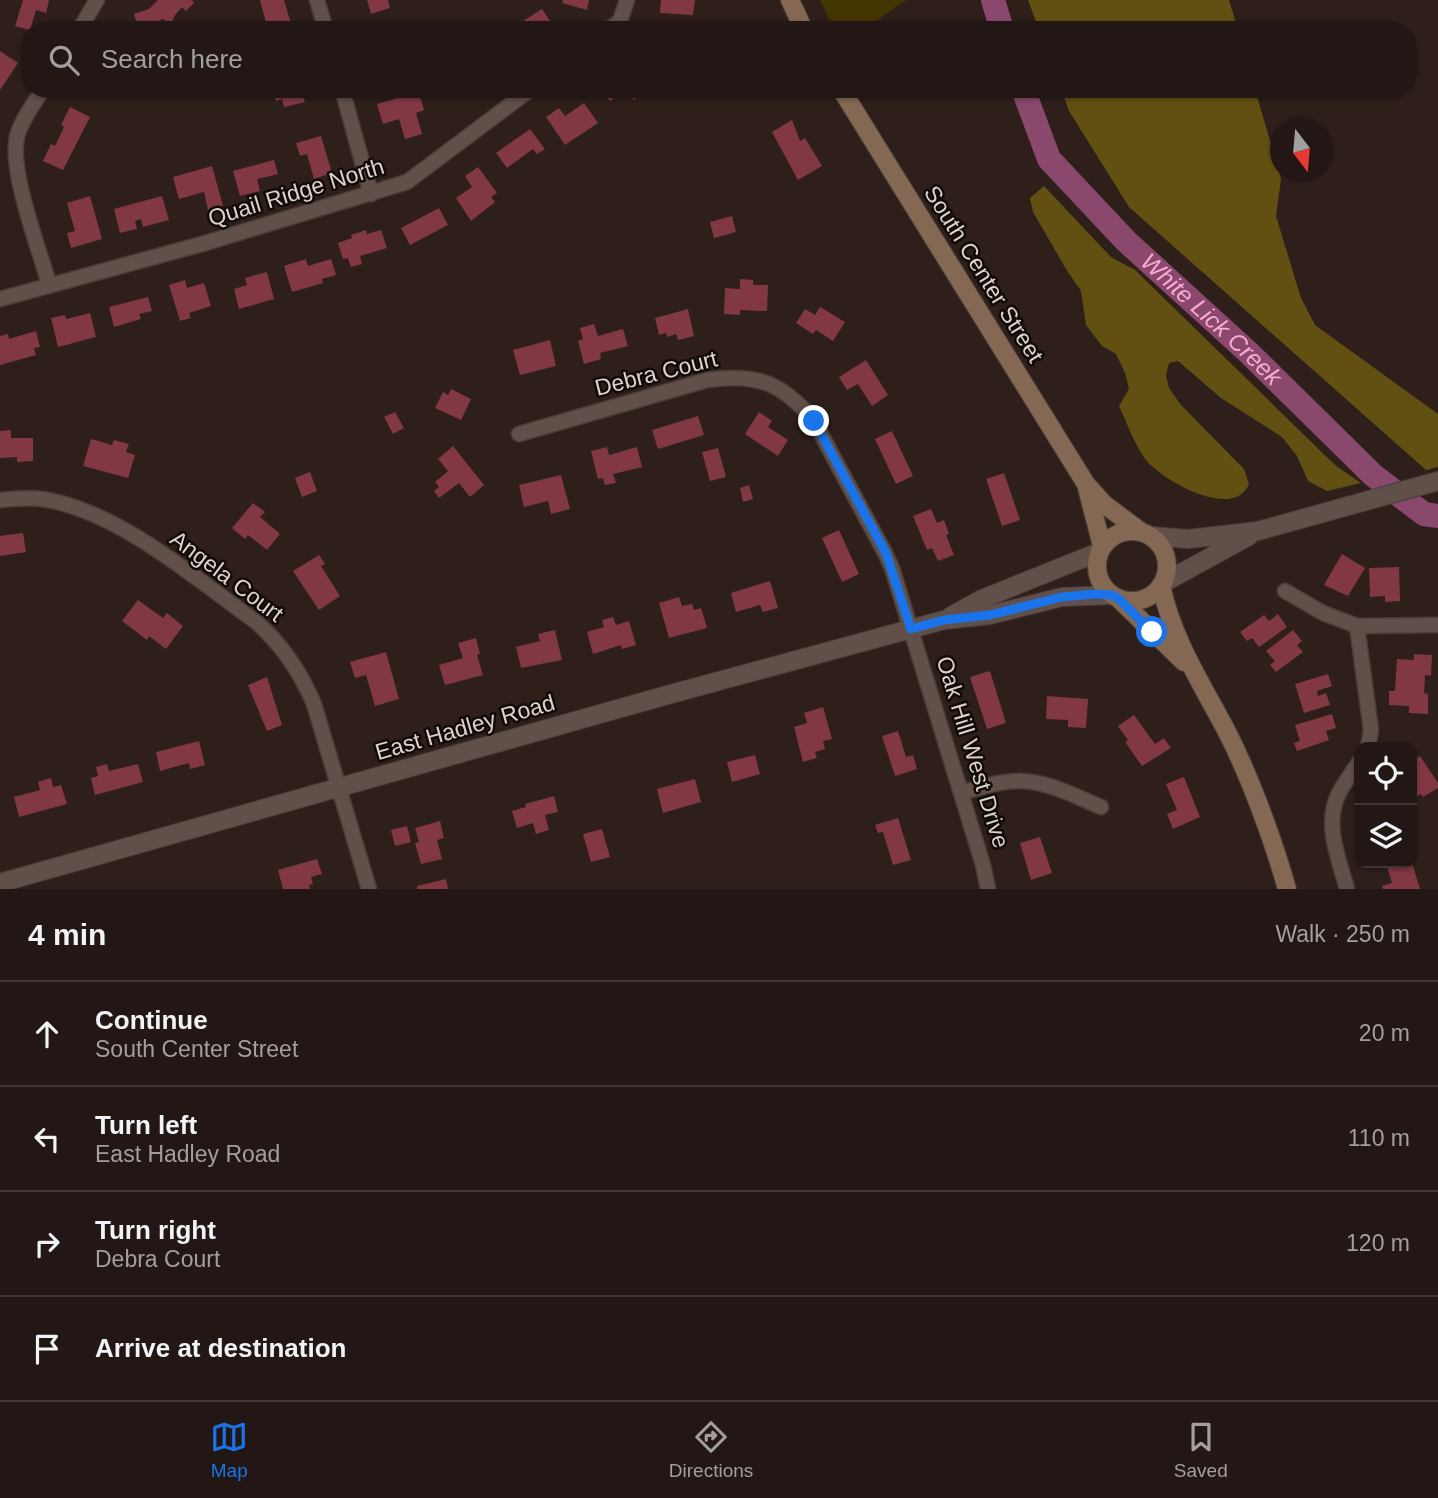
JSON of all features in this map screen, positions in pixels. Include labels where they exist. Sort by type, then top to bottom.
[{"type":"main road","points":[[790,0],[800,21]]},
{"type":"main road","name":"South Center Street","points":[[847,98],[1086,484],[1104,503],[1145,533]]},
{"type":"main road","name":"South Center Street","points":[[1086,484],[1101,549]]},
{"type":"main road","points":[[1191,668],[1106,590],[1098,576],[1096,568],[1101,549],[1119,533],[1145,533],[1161,546],[1167,561],[1162,584],[1169,621],[1231,742],[1287,889]]},
{"type":"main road","points":[[1115,597],[1142,599],[1153,594],[1162,584]]},
{"type":"street","points":[[84,21],[97,0]]},
{"type":"street","points":[[317,0],[323,21]]},
{"type":"street","points":[[619,21],[627,0]]},
{"type":"street","points":[[38,98],[20,127],[15,156],[19,180],[50,284]]},
{"type":"street","points":[[344,98],[371,194]]},
{"type":"street","name":"Quail Ridge North","points":[[2,298],[202,244],[407,182],[519,98]]},
{"type":"street","name":"Debra Court","points":[[519,434],[707,380],[733,376],[773,384],[785,391],[814,421],[886,553],[911,629]]},
{"type":"street","points":[[1145,533],[1188,540],[1258,531],[1438,481]]},
{"type":"street","name":"Angela Court","points":[[0,500],[52,501],[83,510],[123,528],[270,634],[289,657],[314,704],[369,889]]},
{"type":"street","points":[[1162,584],[1258,531]]},
{"type":"street","name":"East Hadley Road","points":[[944,620],[982,599],[1101,549]]},
{"type":"street","points":[[1286,591],[1323,613],[1357,626],[1438,625]]},
{"type":"street","name":"East Hadley Road","points":[[0,883],[944,620],[990,615],[1062,597],[1115,597]]},
{"type":"street","points":[[1357,626],[1371,730],[1369,742]]},
{"type":"street","name":"Oak Hill West Drive","points":[[911,629],[984,865],[988,889]]},
{"type":"street","points":[[1347,889],[1333,831],[1333,812],[1338,796],[1354,770]]},
{"type":"street","points":[[961,793],[1019,780],[1044,784],[1101,807]]},
{"type":"shaded area","points":[[820,0],[906,0],[876,21],[830,21]]},
{"type":"shaded area","points":[[1028,0],[1229,0],[1235,21],[1036,21]]},
{"type":"shaded area","points":[[1064,98],[1258,98],[1270,141],[1270,182],[1281,182],[1276,216],[1301,298],[1315,325],[1438,414],[1438,467],[1426,470],[1129,207],[1069,111]]},
{"type":"shaded area","points":[[1044,186],[1111,257],[1135,270],[1336,466],[1361,483],[1327,491],[1308,481],[1297,456],[1282,437],[1221,398],[1178,361],[1169,363],[1166,375],[1169,388],[1181,405],[1244,469],[1249,484],[1241,494],[1229,499],[1214,498],[1182,487],[1155,469],[1138,447],[1119,406],[1129,389],[1116,354],[1102,346],[1086,325],[1081,291],[1033,212],[1030,198]]},
{"type":"building","points":[[23,0],[49,0],[46,13],[36,10],[33,21],[21,21],[21,28],[15,26]]},
{"type":"building","points":[[158,0],[192,0],[194,3],[186,11],[182,7],[172,21],[136,21],[134,14],[149,9]]},
{"type":"building","points":[[260,0],[284,0],[290,21],[266,21]]},
{"type":"building","points":[[367,0],[388,0],[390,8],[371,14]]},
{"type":"building","points":[[563,0],[589,0],[587,10],[562,3]]},
{"type":"building","points":[[661,0],[695,0],[693,15],[660,13]]},
{"type":"building","points":[[542,9],[550,21],[523,21]]},
{"type":"building","points":[[0,51],[18,63],[0,90]]},
{"type":"building","points":[[275,98],[304,98],[305,102],[284,107],[282,99],[276,101]]},
{"type":"building","points":[[398,98],[421,98],[424,110],[416,113],[422,134],[405,139],[399,119],[383,124],[377,104]]},
{"type":"building","points":[[584,103],[598,123],[565,145],[546,117],[559,108],[565,116]]},
{"type":"building","points":[[70,107],[90,117],[63,170],[43,161],[51,144],[55,146]]},
{"type":"building","points":[[792,120],[800,141],[805,138],[822,166],[798,180],[772,132]]},
{"type":"building","points":[[530,129],[545,149],[537,154],[533,149],[507,168],[496,153]]},
{"type":"building","points":[[321,136],[332,173],[314,179],[307,154],[300,156],[296,143]]},
{"type":"building","points":[[274,160],[278,174],[257,179],[260,191],[240,196],[233,171]]},
{"type":"building","points":[[212,166],[223,206],[208,210],[204,192],[179,199],[173,177]]},
{"type":"building","points":[[478,167],[497,193],[491,197],[495,202],[471,221],[456,198],[472,187],[465,176]]},
{"type":"building","points":[[90,196],[102,239],[71,248],[67,233],[75,231],[67,203]]},
{"type":"building","points":[[162,196],[169,220],[143,227],[141,219],[135,221],[137,229],[120,233],[114,209]]},
{"type":"building","points":[[439,208],[448,225],[410,245],[401,228]]},
{"type":"building","points":[[732,216],[736,232],[714,238],[710,222]]},
{"type":"building","points":[[366,230],[367,234],[381,230],[387,248],[360,256],[362,264],[351,267],[348,258],[343,259],[338,243]]},
{"type":"building","points":[[306,259],[308,266],[331,259],[336,275],[322,279],[323,283],[292,292],[284,266]]},
{"type":"building","points":[[267,272],[274,299],[239,309],[234,289],[247,285],[245,278]]},
{"type":"building","points":[[740,279],[753,280],[753,285],[768,285],[767,311],[740,310],[740,315],[724,314],[725,288],[740,289]]},
{"type":"building","points":[[185,280],[187,288],[204,283],[211,306],[189,313],[191,318],[180,321],[169,285]]},
{"type":"building","points":[[148,297],[152,311],[139,314],[141,319],[114,327],[109,307]]},
{"type":"building","points":[[820,307],[845,322],[833,341],[816,330],[813,334],[796,323],[805,309],[815,315]]},
{"type":"building","points":[[688,309],[694,336],[678,340],[676,334],[667,337],[666,333],[659,335],[655,318]]},
{"type":"building","points":[[90,313],[96,337],[58,347],[51,318],[65,315],[66,319]]},
{"type":"building","points":[[594,324],[598,336],[623,329],[628,346],[600,353],[601,359],[584,364],[578,341],[583,339],[580,328]]},
{"type":"building","points":[[36,331],[40,347],[34,348],[36,355],[0,365],[0,336],[8,334],[9,339]]},
{"type":"building","points":[[550,340],[556,366],[520,375],[513,350]]},
{"type":"building","points":[[866,360],[888,395],[872,406],[858,384],[847,390],[839,377]]},
{"type":"building","points":[[451,389],[471,399],[461,420],[435,408],[443,392],[448,395]]},
{"type":"building","points":[[395,412],[404,428],[393,434],[384,417]]},
{"type":"building","points":[[759,412],[772,421],[768,427],[788,440],[778,456],[745,434]]},
{"type":"building","points":[[698,416],[704,435],[658,449],[652,430]]},
{"type":"building","points":[[11,430],[11,438],[33,438],[33,461],[17,462],[17,457],[0,458],[0,431]]},
{"type":"building","points":[[892,431],[913,476],[896,484],[875,439]]},
{"type":"building","points":[[91,439],[112,445],[114,440],[129,444],[126,452],[135,455],[128,478],[83,466]]},
{"type":"building","points":[[453,446],[484,485],[470,497],[459,483],[439,498],[434,491],[439,487],[435,482],[448,471],[438,459]]},
{"type":"building","points":[[607,447],[609,455],[637,447],[642,467],[613,474],[616,483],[605,485],[603,478],[598,479],[591,451]]},
{"type":"building","points":[[718,448],[726,477],[710,481],[702,452]]},
{"type":"building","points":[[310,472],[317,491],[302,497],[295,478]]},
{"type":"building","points":[[1004,473],[1020,520],[1002,526],[986,479]]},
{"type":"building","points":[[561,475],[570,509],[551,514],[548,501],[524,507],[519,485]]},
{"type":"building","points":[[749,485],[753,499],[743,502],[740,488]]},
{"type":"building","points":[[253,503],[265,512],[260,517],[280,534],[267,550],[248,535],[245,539],[232,528]]},
{"type":"building","points":[[931,509],[937,523],[944,520],[949,534],[946,535],[954,555],[938,561],[932,548],[927,550],[913,516]]},
{"type":"building","points":[[839,530],[859,574],[842,582],[822,538]]},
{"type":"building","points":[[23,533],[26,552],[0,556],[0,536]]},
{"type":"building","points":[[1342,554],[1365,568],[1348,596],[1324,585]]},
{"type":"building","points":[[319,555],[325,564],[321,566],[340,596],[319,610],[293,571]]},
{"type":"building","points":[[1399,567],[1400,601],[1385,602],[1385,596],[1370,597],[1369,568]]},
{"type":"building","points":[[770,581],[778,608],[763,612],[760,605],[736,612],[731,593]]},
{"type":"building","points":[[679,597],[682,606],[692,604],[694,610],[701,608],[707,628],[669,638],[659,603]]},
{"type":"building","points":[[138,600],[163,618],[167,613],[183,626],[166,649],[149,636],[147,640],[122,621]]},
{"type":"building","points":[[1278,614],[1287,627],[1259,647],[1252,638],[1247,641],[1240,632],[1264,615],[1269,621]]},
{"type":"building","points":[[613,617],[616,625],[629,621],[636,645],[622,649],[621,645],[593,654],[587,632],[604,627],[602,620]]},
{"type":"building","points":[[555,630],[562,660],[521,668],[516,647],[540,641],[538,634]]},
{"type":"building","points":[[1293,630],[1302,641],[1297,645],[1303,652],[1276,672],[1270,665],[1275,661],[1266,651]]},
{"type":"building","points":[[476,638],[480,654],[477,655],[483,675],[445,685],[439,665],[463,658],[458,643]]},
{"type":"building","points":[[386,652],[399,699],[375,706],[366,675],[355,678],[350,662]]},
{"type":"building","points":[[1414,654],[1432,655],[1431,676],[1425,675],[1424,693],[1428,694],[1428,714],[1409,713],[1409,706],[1389,705],[1389,691],[1395,691],[1397,659],[1414,660]]},
{"type":"building","points":[[990,671],[1006,723],[987,729],[970,677]]},
{"type":"building","points":[[1328,674],[1332,686],[1317,691],[1318,696],[1326,693],[1330,705],[1304,713],[1295,684]]},
{"type":"building","points":[[267,677],[282,725],[267,731],[248,685]]},
{"type":"building","points":[[1047,696],[1088,699],[1086,728],[1068,727],[1068,720],[1046,719]]},
{"type":"building","points":[[823,707],[832,739],[823,741],[825,749],[815,752],[817,758],[803,762],[794,727],[807,723],[804,713]]},
{"type":"building","points":[[1332,714],[1336,728],[1326,731],[1329,740],[1297,751],[1294,743],[1300,741],[1295,725]]},
{"type":"building","points":[[1134,715],[1155,744],[1164,738],[1171,748],[1142,766],[1125,742],[1128,740],[1118,726]]},
{"type":"building","points":[[898,731],[906,757],[913,755],[917,769],[895,776],[882,736]]},
{"type":"building","points":[[199,741],[205,765],[190,769],[189,763],[160,771],[156,752]]},
{"type":"building","points":[[755,755],[760,774],[732,782],[727,762]]},
{"type":"building","points":[[1420,756],[1438,783],[1438,788],[1423,797],[1421,794],[1417,796],[1417,758]]},
{"type":"building","points":[[107,764],[109,771],[138,764],[143,782],[95,795],[91,778],[98,776],[96,767]]},
{"type":"building","points":[[1184,777],[1200,817],[1173,829],[1167,814],[1177,810],[1166,784]]},
{"type":"building","points":[[51,778],[53,787],[61,785],[67,804],[19,817],[14,797],[40,790],[38,782]]},
{"type":"building","points":[[695,779],[701,802],[663,813],[657,789]]},
{"type":"building","points":[[554,796],[558,812],[545,815],[549,830],[536,834],[533,823],[517,828],[512,811],[526,807],[525,804]]},
{"type":"building","points":[[898,818],[911,860],[893,865],[883,832],[878,833],[875,825]]},
{"type":"building","points":[[440,821],[444,838],[437,840],[442,859],[421,864],[415,843],[419,842],[415,828]]},
{"type":"building","points":[[407,826],[411,842],[395,846],[391,830]]},
{"type":"building","points":[[602,829],[610,857],[591,862],[583,834]]},
{"type":"building","points":[[1040,837],[1052,873],[1031,880],[1020,843]]},
{"type":"building","points":[[317,859],[322,874],[311,877],[313,884],[309,885],[310,889],[283,889],[278,870]]},
{"type":"building","points":[[1388,868],[1414,868],[1420,889],[1383,889],[1382,886],[1392,883]]},
{"type":"building","points":[[446,879],[448,889],[417,889],[417,886]]},
{"type":"waterway","name":"White Lick Creek","points":[[993,0],[999,21]]},
{"type":"waterway","name":"White Lick Creek","points":[[1026,98],[1049,159],[1126,241],[1249,353],[1373,475],[1424,514],[1438,516]]},
{"type":"route","points":[[814,421],[886,553],[911,629],[944,620],[990,615],[1062,597],[1095,594],[1112,595],[1119,599],[1152,632]]}]
